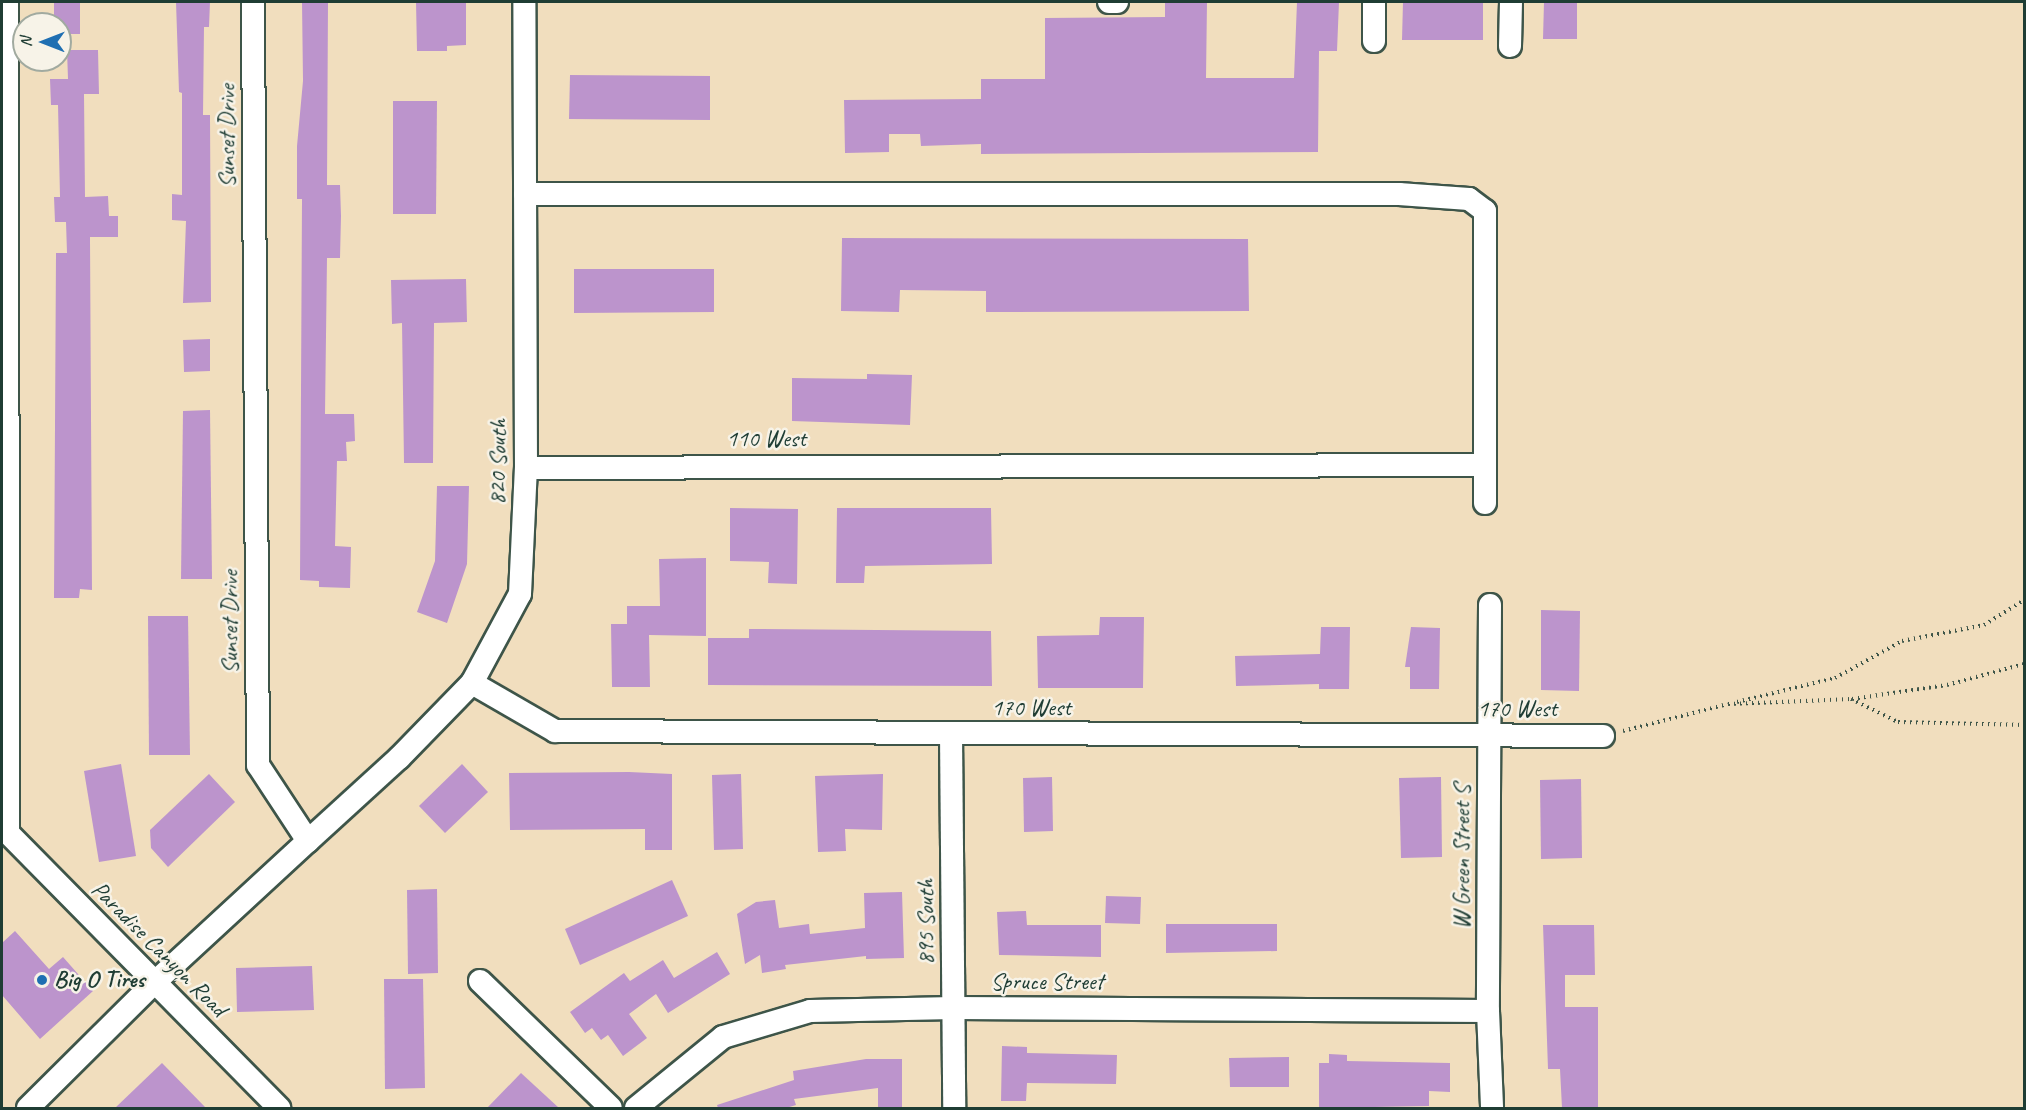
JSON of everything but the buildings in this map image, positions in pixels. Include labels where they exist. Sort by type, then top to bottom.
[{"type":"street","points":[[5,830],[7,2]]},
{"type":"street","name":"Sunset Drive","points":[[253,2],[258,765],[308,842]]},
{"type":"street","name":"820 South","points":[[308,842],[399,758],[472,683],[520,594],[526,468],[524,2]]},
{"type":"street","points":[[1109,2],[1117,2]]},
{"type":"street","points":[[1374,2],[1374,41]]},
{"type":"street","points":[[1510,46],[1511,2]]},
{"type":"street","points":[[525,194],[1375,194],[1469,199],[1485,212],[1485,502]]},
{"type":"street","name":"110 West","points":[[526,468],[1007,464],[1485,465]]},
{"type":"street","name":"W Green Street S","points":[[1490,605],[1488,1011],[1492,1108]]},
{"type":"street","name":"170 West","points":[[472,683],[555,731],[1603,736]]},
{"type":"street","name":"895 South","points":[[951,734],[954,1108]]},
{"type":"street","name":"Paradise Canyon Road","points":[[5,830],[279,1108]]},
{"type":"street","points":[[28,1108],[154,983],[308,842]]},
{"type":"street","points":[[480,981],[611,1108]]},
{"type":"street","name":"Spruce Street","points":[[636,1108],[723,1037],[810,1011],[954,1008],[1488,1011]]},
{"type":"path","points":[[1603,736],[1835,678],[1902,640],[1984,624],[2025,600]]},
{"type":"path","points":[[1728,704],[1851,699],[1947,685],[2025,664]]},
{"type":"path","points":[[1851,699],[1898,722],[2025,725]]},
{"type":"place","name":"Big O Tires","points":[[42,980]]}]
